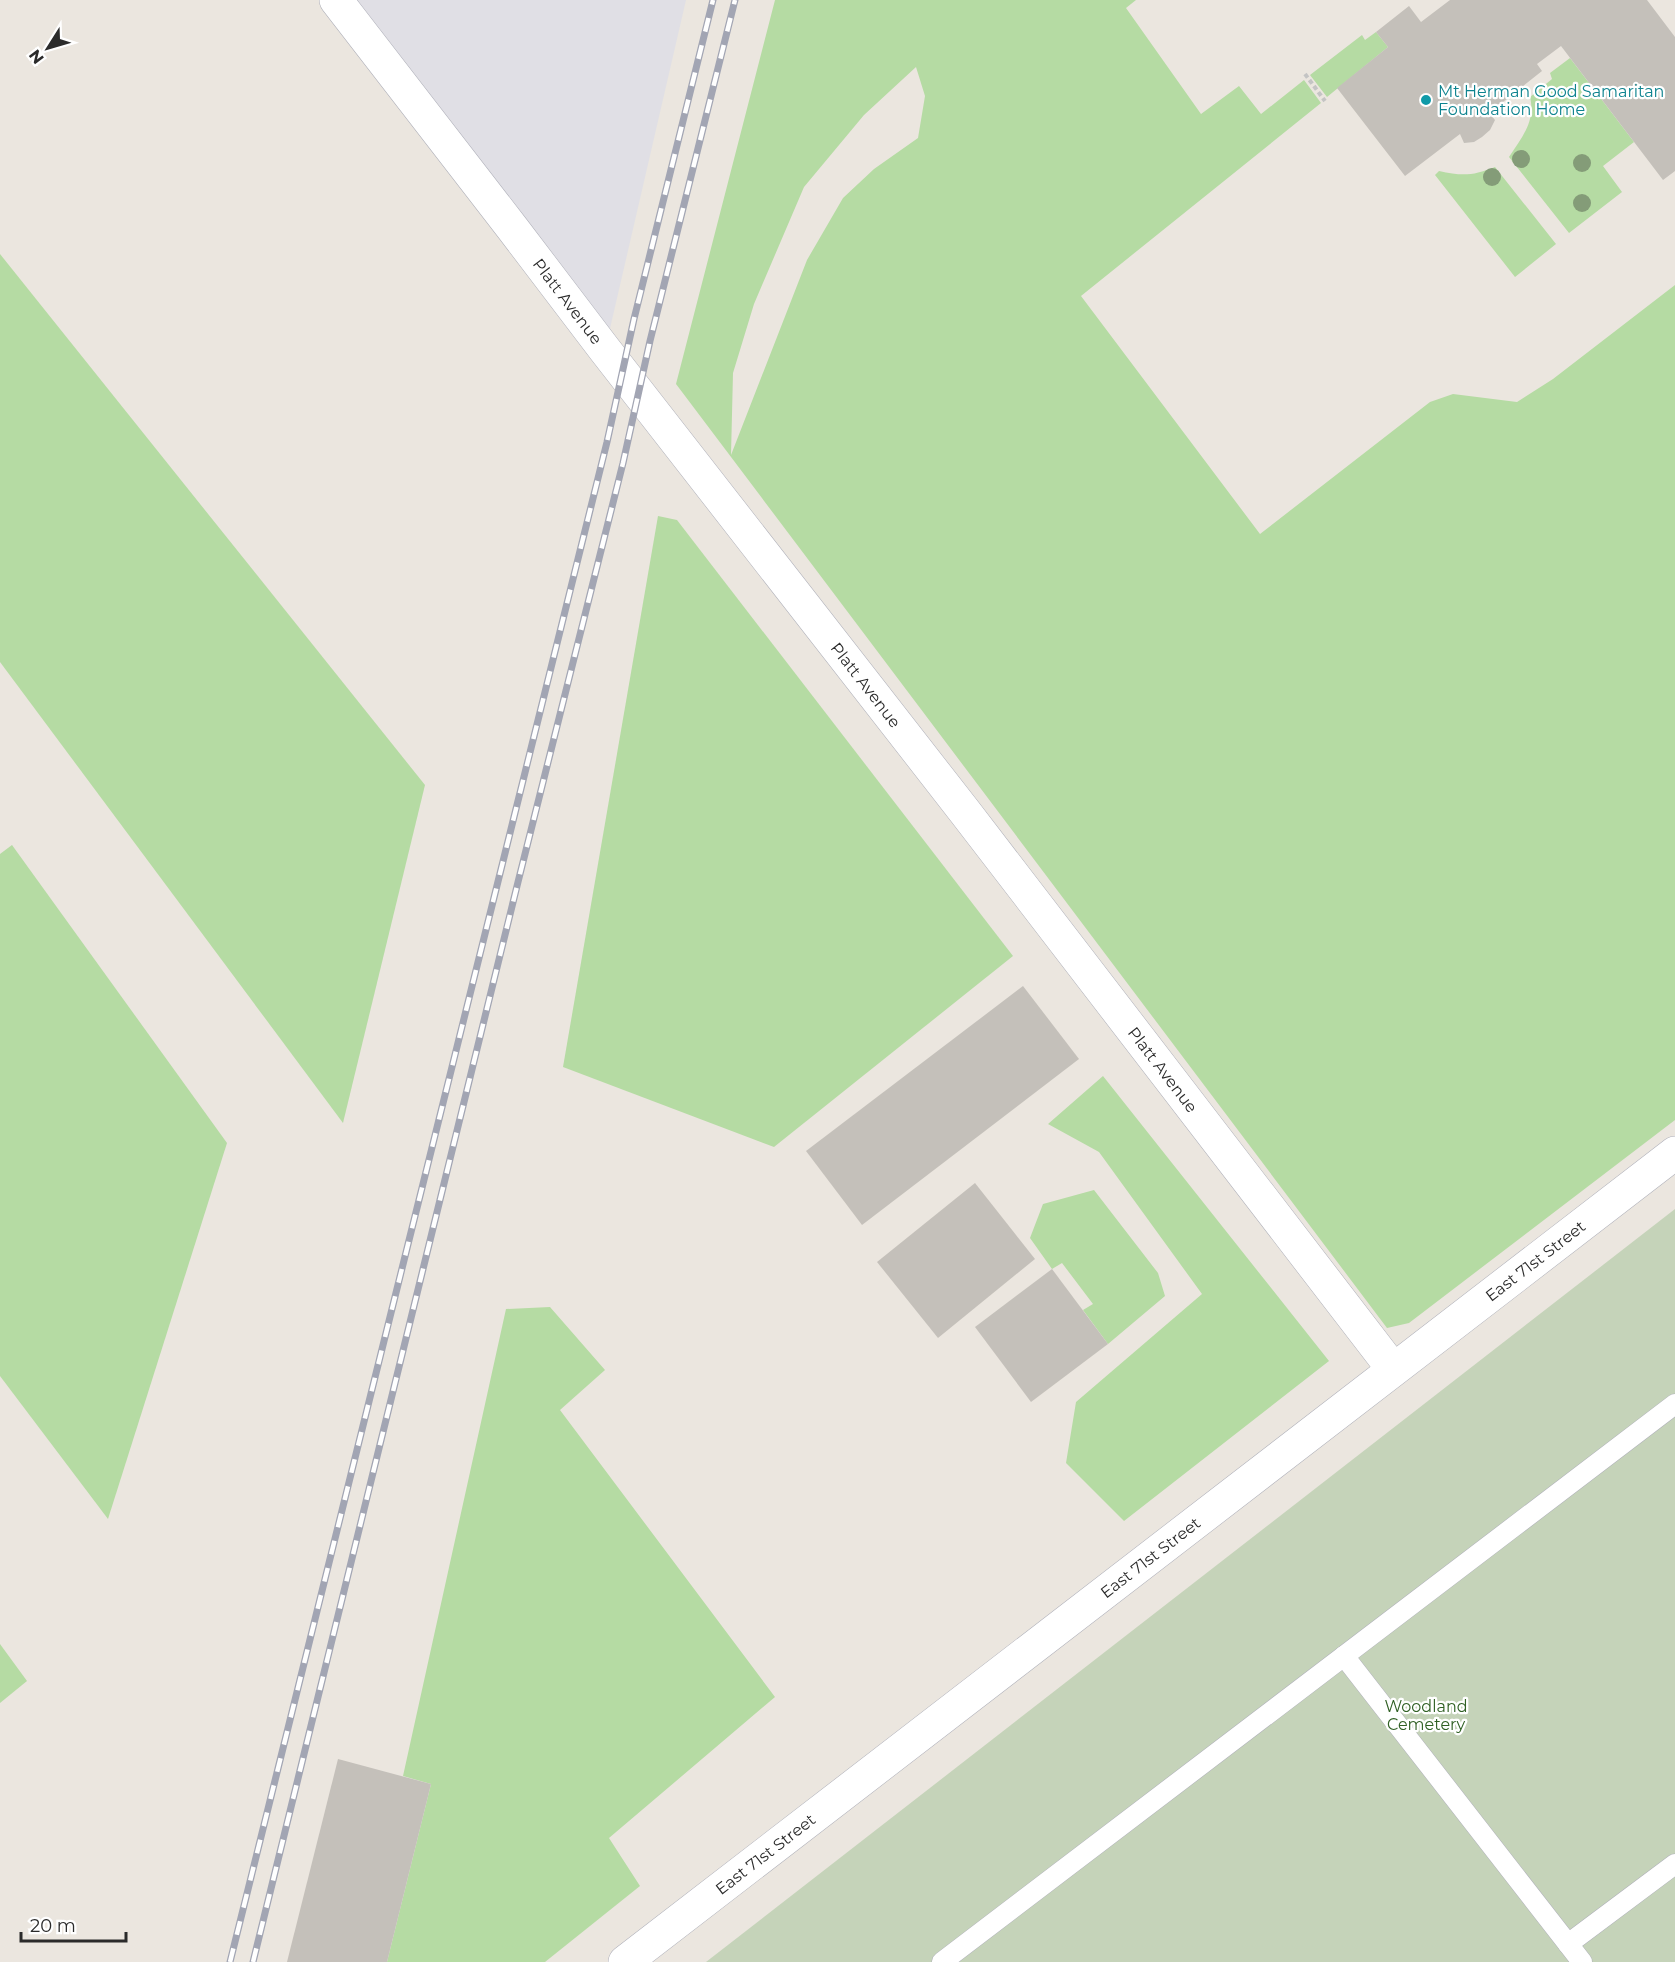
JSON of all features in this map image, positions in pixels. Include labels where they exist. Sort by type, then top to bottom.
[{"type":"street","name":"Platt Avenue","points":[[336,0],[604,350],[973,822],[1393,1370]]},
{"type":"street","name":"East 71st Street","points":[[625,1962],[1675,1154]]},
{"type":"lane","points":[[955,1958],[1344,1656],[1675,1404]]},
{"type":"lane","points":[[1344,1656],[1582,1962]]},
{"type":"lane","points":[[1568,1944],[1675,1864]]},
{"type":"path","points":[[1305,74],[1325,101]]},
{"type":"shaded area","points":[[336,0],[686,0],[605,350]]},
{"type":"green space","points":[[775,0],[1136,0],[1126,8],[1201,114],[1239,86],[1261,114],[1304,80],[1321,103],[1081,296],[1260,534],[1430,402],[1453,394],[1517,402],[1553,379],[1675,285],[1675,1120],[1409,1323],[1387,1328],[676,384]],"holes":[[[916,67],[925,96],[918,138],[874,169],[843,198],[807,260],[731,455],[733,373],[754,304],[804,187],[864,115]]]},
{"type":"green space","points":[[1376,32],[1388,47],[1327,97],[1310,75],[1362,35],[1365,40]]},
{"type":"green space","points":[[1570,58],[1634,142],[1603,166],[1622,192],[1569,233],[1509,157],[1529,122],[1530,97],[1552,79],[1550,73]]},
{"type":"green space","points":[[1495,167],[1556,244],[1515,277],[1435,175],[1439,171],[1474,174]]},
{"type":"green space","points":[[0,254],[425,785],[343,1123],[0,662]]},
{"type":"green space","points":[[658,516],[677,520],[1013,956],[774,1147],[563,1067]]},
{"type":"green space","points":[[12,845],[227,1143],[108,1519],[0,1376],[0,854]]},
{"type":"green space","points":[[1103,1076],[1329,1361],[1124,1521],[1066,1463],[1076,1402],[1202,1294],[1099,1152],[1048,1124]]},
{"type":"green space","points":[[1094,1190],[1158,1273],[1165,1296],[1108,1344],[1083,1310],[1093,1304],[1062,1263],[1052,1269],[1030,1238],[1043,1204]]},
{"type":"green space","name":"Woodland Cemetery","points":[[1675,1209],[1675,1962],[706,1962]]},
{"type":"green space","points":[[550,1307],[605,1370],[560,1410],[775,1697],[609,1838],[640,1886],[545,1962],[387,1962],[431,1784],[403,1776],[506,1309]]},
{"type":"green space","points":[[0,1644],[27,1681],[0,1703]]},
{"type":"building","name":"Mt Herman Good Samaritan Foundation Home","points":[[1450,0],[1647,0],[1675,37],[1675,171],[1663,180],[1561,46],[1537,64],[1542,71],[1489,113],[1495,120],[1490,130],[1482,137],[1474,142],[1464,143],[1460,134],[1405,176],[1337,88],[1388,47],[1376,32],[1409,6],[1421,22]]},
{"type":"building","points":[[1023,986],[1079,1059],[862,1225],[806,1151]]},
{"type":"building","points":[[975,1183],[1035,1259],[938,1338],[877,1262]]},
{"type":"building","points":[[1052,1269],[1108,1344],[1031,1402],[975,1327]]},
{"type":"building","points":[[338,1759],[431,1784],[387,1962],[287,1962]]},
{"type":"railway","points":[[230,1962],[607,442],[634,319],[713,0]]},
{"type":"railway","points":[[253,1962],[735,0]]},
{"type":"place","name":"Mt Herman Good Samaritan Foundation Home","points":[[1426,100]]}]
